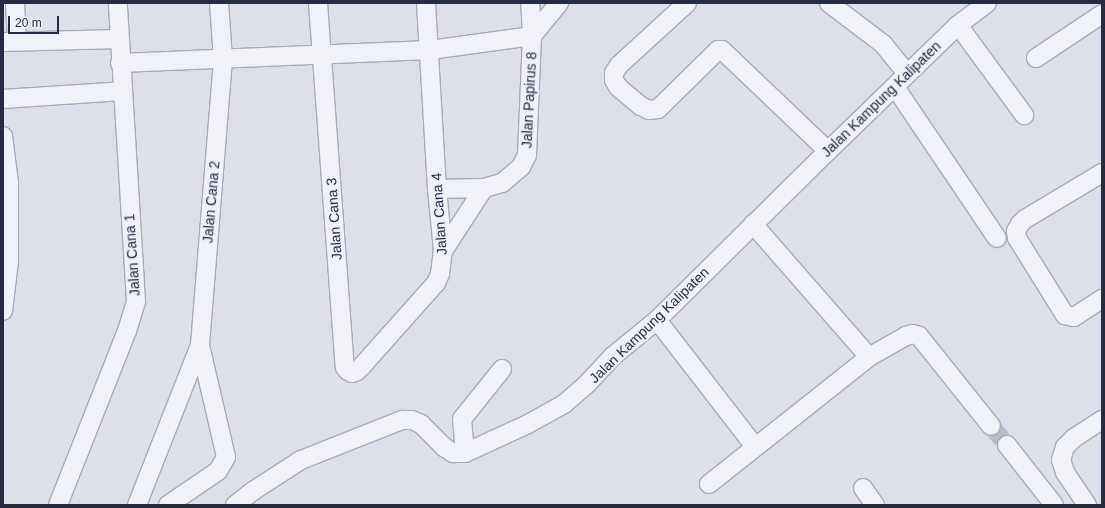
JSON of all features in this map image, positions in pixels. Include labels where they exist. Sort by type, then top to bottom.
[{"type":"street","points":[[15,3],[10,41],[119,39]]},
{"type":"street","name":"Jalan Cana 1","points":[[58,505],[127,331],[136,300],[120,63],[118,3]]},
{"type":"street","name":"Jalan Cana 2","points":[[137,505],[200,345],[223,59],[219,3]]},
{"type":"street","points":[[318,3],[322,56]]},
{"type":"street","name":"Jalan Cana 4","points":[[357,371],[436,283],[440,274],[443,251],[436,188],[430,50],[426,3]]},
{"type":"street","name":"Jalan Papirus 8","points":[[436,188],[484,188],[502,183],[512,177],[521,167],[526,155],[532,36],[530,3]]},
{"type":"street","points":[[120,63],[322,56],[430,50],[532,36],[559,3]]},
{"type":"street","points":[[687,3],[619,65],[614,72],[614,80],[618,87],[641,106],[649,110],[658,109],[718,50],[722,50],[828,151]]},
{"type":"street","points":[[829,3],[883,44],[901,81],[997,238]]},
{"type":"street","name":"Jalan Kampung Kalipaten","points":[[465,453],[528,424],[564,404],[586,385],[613,356],[657,320],[753,224],[958,25],[987,3]]},
{"type":"street","points":[[1036,58],[1102,14]]},
{"type":"street","points":[[958,25],[1024,115]]},
{"type":"street","name":"Jalan Cana 3","points":[[322,56],[345,366],[349,372],[357,371]]},
{"type":"street","points":[[3,98],[122,91]]},
{"type":"street","points":[[3,136],[10,182],[9,261],[3,311]]},
{"type":"street","points":[[1102,173],[1025,219],[1016,231],[1017,238],[1061,310],[1069,317],[1074,317],[1102,299]]},
{"type":"street","points":[[443,251],[484,188]]},
{"type":"street","points":[[753,224],[869,357]]},
{"type":"street","points":[[657,320],[755,447]]},
{"type":"street","points":[[709,484],[869,357],[906,336],[913,334],[919,336],[991,426]]},
{"type":"street","name":"Jalan Cana 2","points":[[168,505],[218,471],[226,457],[200,345]]},
{"type":"street","points":[[235,505],[253,491],[301,460],[402,420],[412,420],[420,424],[444,447],[453,453],[465,453],[462,419],[502,368]]},
{"type":"street","points":[[1087,505],[1065,472],[1061,460],[1065,447],[1074,438],[1102,420]]},
{"type":"street","points":[[1007,445],[1054,505]]},
{"type":"street","points":[[863,488],[875,505]]},
{"type":"tunnel","points":[[991,426],[1007,445]]}]
